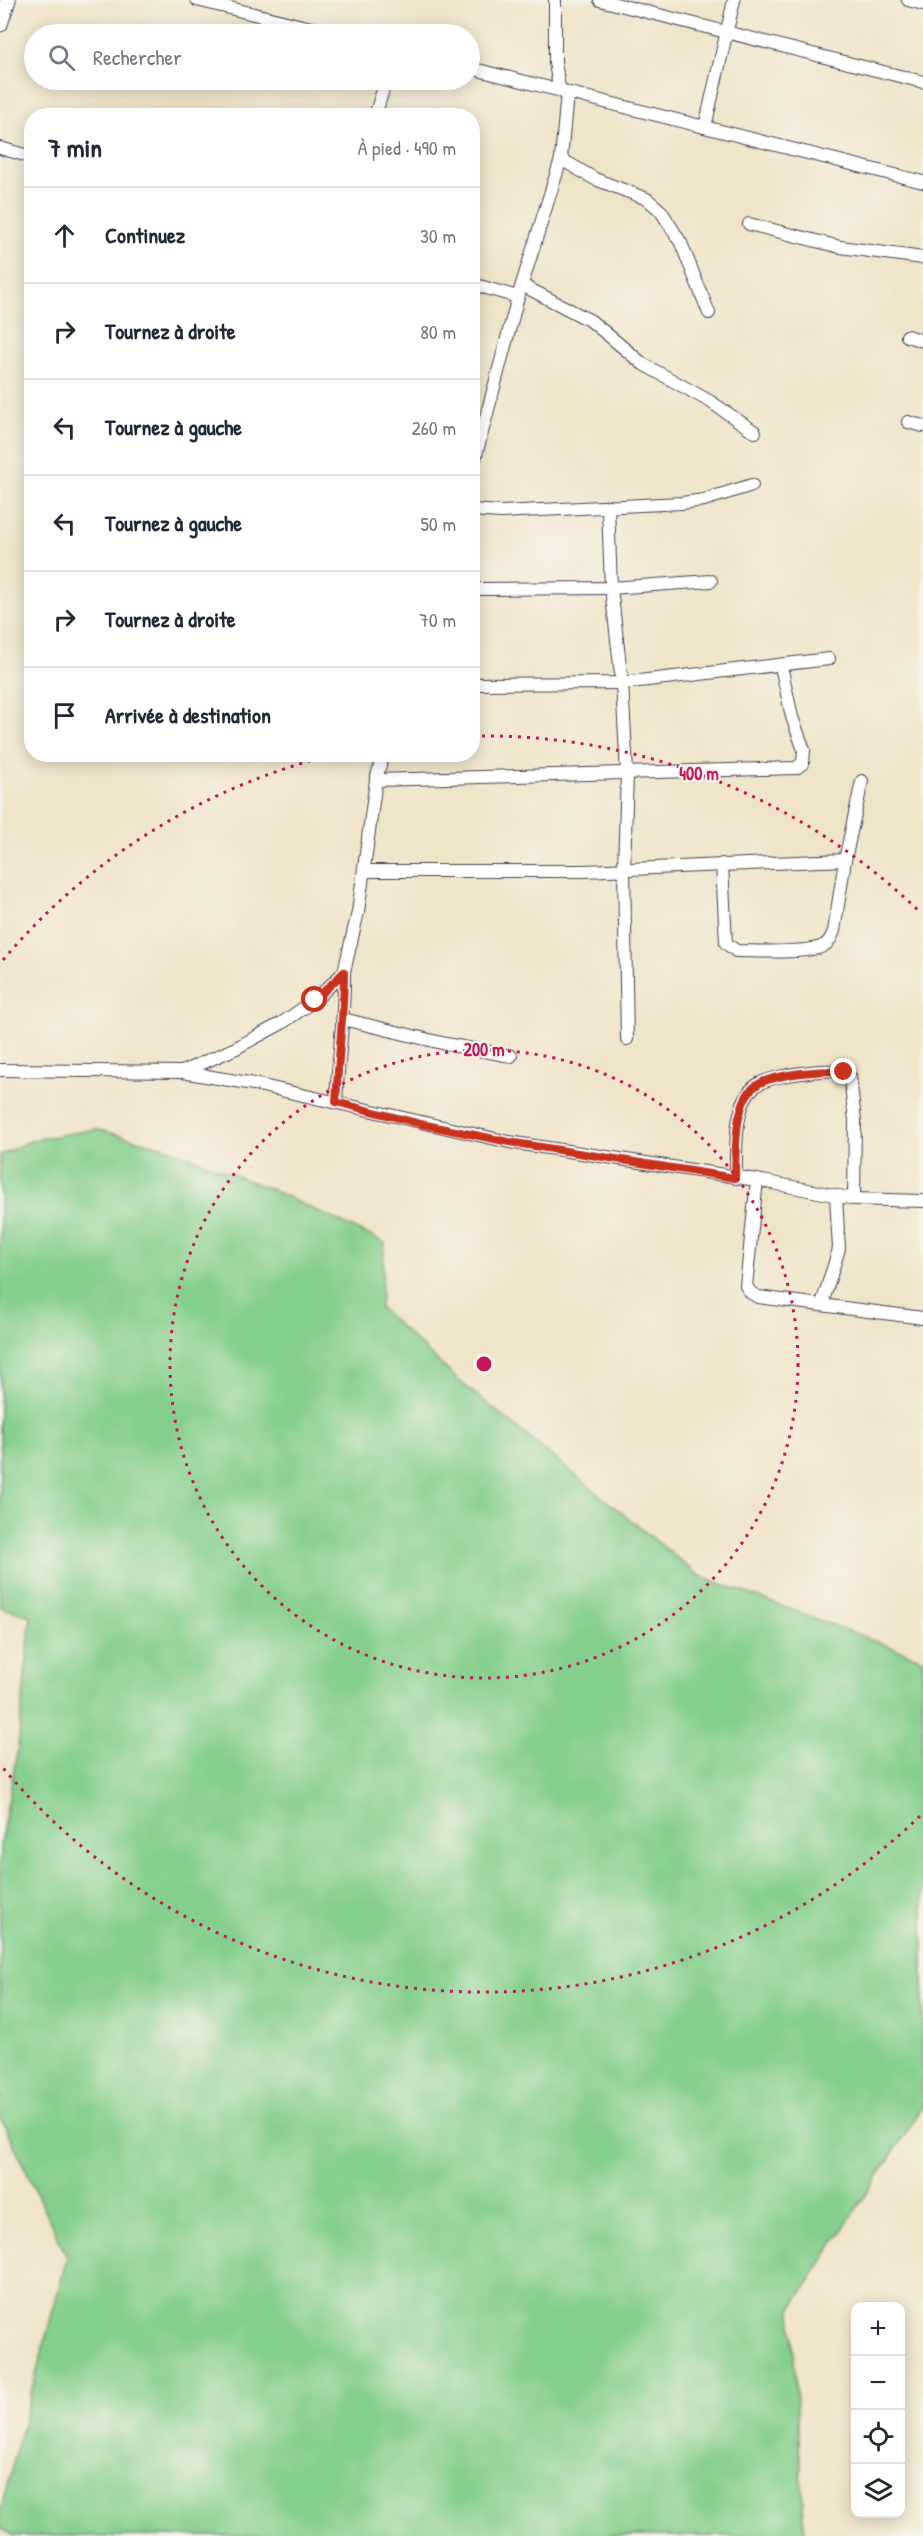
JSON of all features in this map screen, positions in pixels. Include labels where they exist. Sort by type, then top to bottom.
[{"type":"main road","points":[[0,24],[8,0]]},
{"type":"street","points":[[197,0],[294,24]]},
{"type":"street","points":[[555,0],[555,63],[559,88],[567,93]]},
{"type":"street","points":[[600,0],[923,82]]},
{"type":"street","points":[[705,127],[734,0]]},
{"type":"street","points":[[908,0],[923,4]]},
{"type":"street","points":[[480,71],[923,182]]},
{"type":"street","points":[[377,108],[383,90]]},
{"type":"street","points":[[480,440],[518,297],[561,159],[567,93]]},
{"type":"street","points":[[0,148],[24,155]]},
{"type":"street","points":[[561,159],[595,179],[647,199],[661,211],[681,243],[709,313]]},
{"type":"street","points":[[749,224],[840,248],[923,258]]},
{"type":"street","points":[[522,285],[591,321],[643,364],[711,402],[755,432]]},
{"type":"street","points":[[480,287],[518,297]]},
{"type":"street","points":[[907,336],[923,340]]},
{"type":"street","points":[[908,422],[923,426]]},
{"type":"street","points":[[480,511],[500,512],[704,500],[752,485]]},
{"type":"street","points":[[608,506],[611,588],[622,683],[627,772],[624,869],[627,1039]]},
{"type":"street","points":[[480,589],[611,588],[711,581]]},
{"type":"street","points":[[480,684],[622,683],[781,666],[829,658]]},
{"type":"street","points":[[376,780],[796,768],[803,763],[804,750],[792,717],[781,666]]},
{"type":"street","points":[[336,1102],[343,1019],[344,972],[358,912],[376,780],[381,762]]},
{"type":"street","points":[[722,864],[726,943],[730,948],[736,951],[801,950],[823,946],[830,941],[834,931],[862,781]]},
{"type":"street","points":[[365,872],[624,869],[846,860]]},
{"type":"street","points":[[182,1072],[236,1048],[282,1023],[315,1000],[344,972]]},
{"type":"street","points":[[343,1019],[446,1044],[512,1056]]},
{"type":"street","points":[[0,1070],[182,1072],[254,1084],[421,1124],[509,1142],[758,1180],[854,1199],[923,1201]]},
{"type":"street","points":[[735,1178],[736,1142],[741,1112],[747,1094],[757,1084],[778,1077],[808,1072],[844,1072],[850,1077],[855,1120],[854,1199]]},
{"type":"street","points":[[758,1180],[746,1286],[751,1293],[758,1297],[923,1318]]},
{"type":"street","points":[[822,1304],[839,1249],[836,1196]]},
{"type":"green space","points":[[96,1129],[168,1148],[272,1190],[385,1243],[380,1308],[458,1380],[698,1575],[923,1659],[923,2107],[791,2309],[805,2536],[15,2536],[0,2528],[0,2512],[67,2257],[0,2116],[0,1846],[18,1747],[31,1616],[0,1607],[0,1155],[32,1140]]},
{"type":"route","points":[[315,1000],[344,972],[343,1019],[336,1102],[421,1124],[509,1142],[735,1178],[736,1142],[741,1112],[747,1094],[757,1084],[778,1077],[808,1072],[833,1070],[844,1072]]}]
